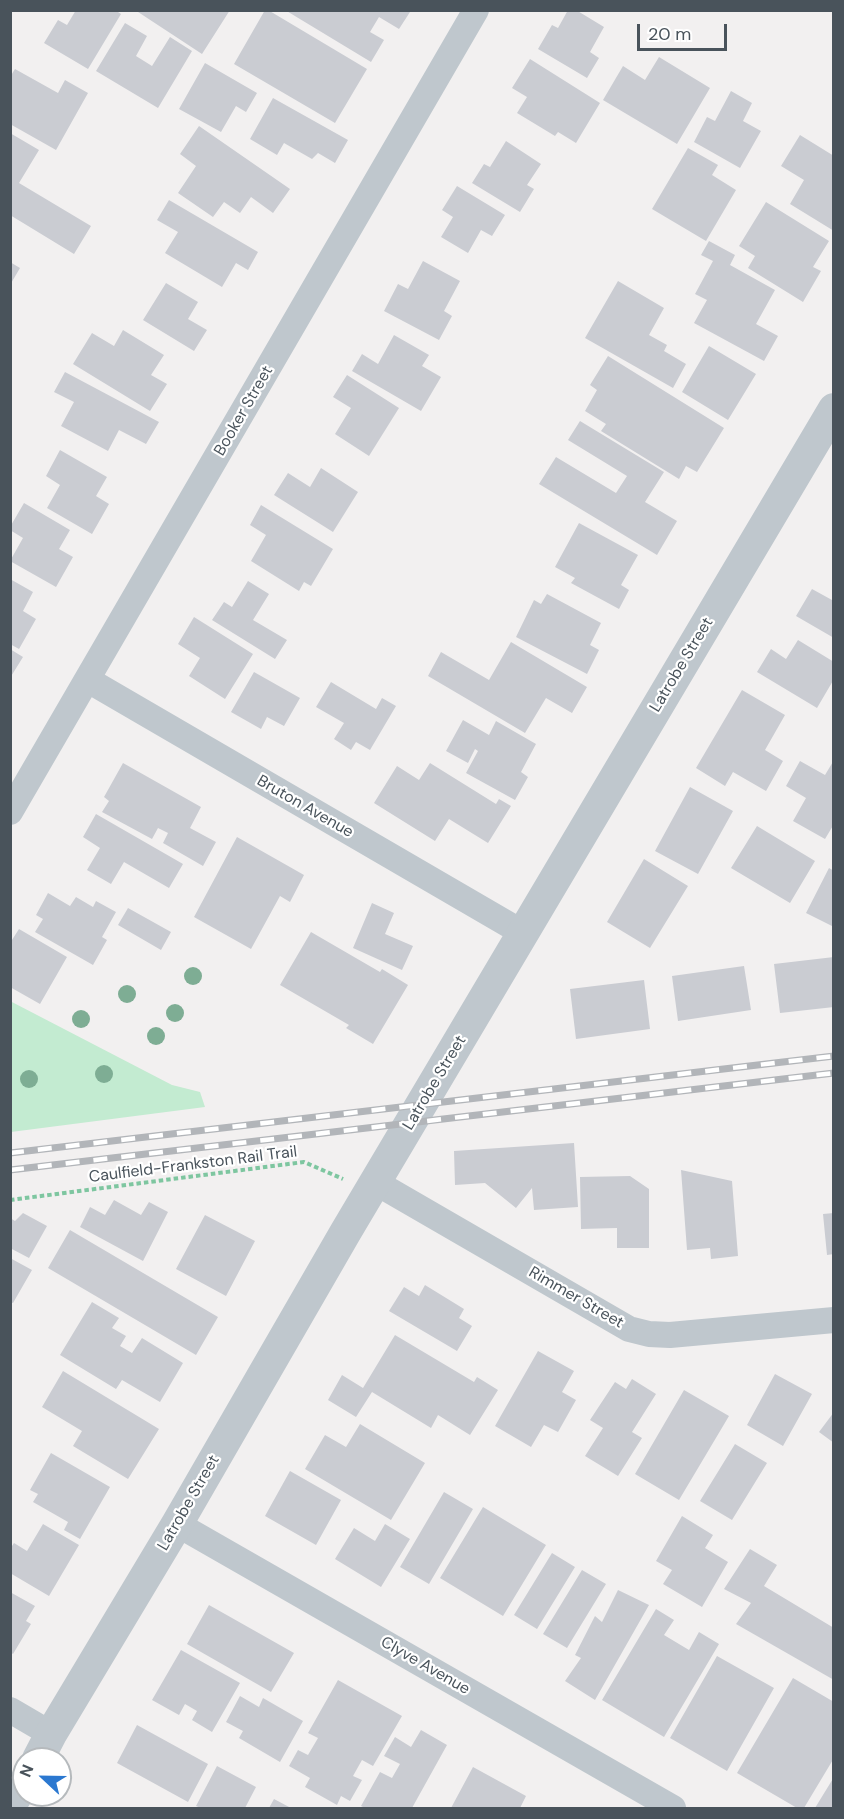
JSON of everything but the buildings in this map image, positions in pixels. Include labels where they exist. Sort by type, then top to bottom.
[{"type":"street","name":"Booker Street","points":[[10,812],[476,10]]},
{"type":"street","name":"Latrobe Street","points":[[44,1747],[177,1524],[375,1182],[834,409]]},
{"type":"street","name":"Bruton Avenue","points":[[88,680],[523,933]]},
{"type":"street","name":"Rimmer Street","points":[[375,1182],[629,1329],[649,1334],[670,1335],[834,1320]]},
{"type":"street","name":"Clyve Avenue","points":[[177,1524],[673,1809]]},
{"type":"street","points":[[10,1710],[44,1747]]},
{"type":"path","name":"Caulfield-Frankston Rail Trail","points":[[10,1200],[304,1162],[353,1184],[375,1182]]},
{"type":"green space","points":[[10,1001],[172,1085],[200,1092],[205,1107],[11,1132]]},
{"type":"railway","points":[[10,1153],[834,1056]]},
{"type":"railway","points":[[10,1170],[834,1073]]}]
